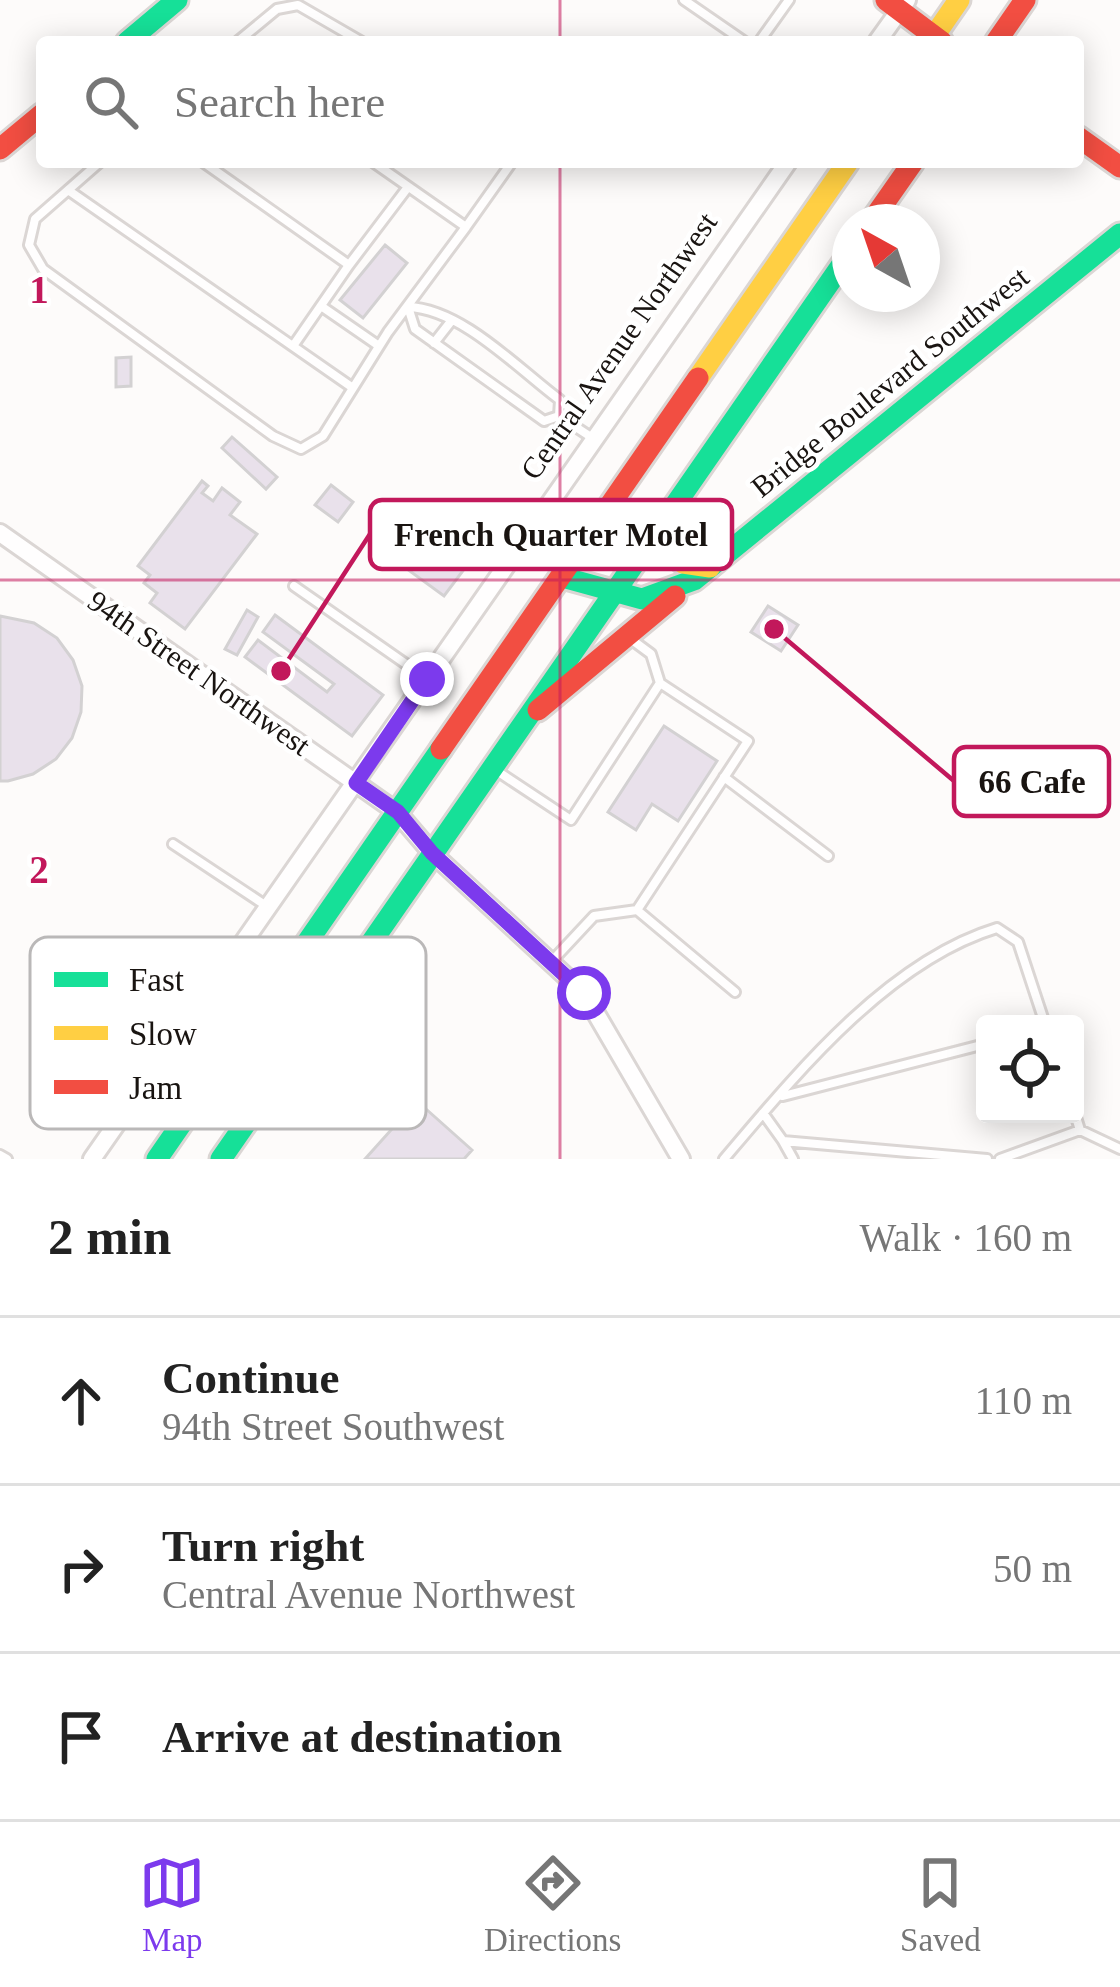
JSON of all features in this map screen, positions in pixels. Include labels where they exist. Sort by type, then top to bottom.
[{"type":"main road","points":[[134,36],[177,0]]},
{"type":"main road","points":[[937,36],[959,0]]},
{"type":"main road","points":[[1000,36],[1025,0]]},
{"type":"main road","points":[[898,3],[931,36]]},
{"type":"main road","points":[[1,145],[36,119]]},
{"type":"main road","points":[[1084,141],[1120,167]]},
{"type":"main road","points":[[311,937],[844,168]]},
{"type":"main road","points":[[884,204],[909,168]]},
{"type":"main road","name":"Bridge Boulevard Southwest","points":[[562,577],[613,595],[655,598],[702,573],[1120,233]]},
{"type":"main road","points":[[374,937],[832,279]]},
{"type":"main road","points":[[525,722],[702,573],[653,536]]},
{"type":"main road","points":[[157,1159],[178,1129]]},
{"type":"main road","points":[[220,1159],[241,1129]]},
{"type":"street","points":[[881,36],[898,3]]},
{"type":"street","name":"Central Avenue Northwest","points":[[249,937],[591,437],[784,168]]},
{"type":"street","name":"94th Street Northwest","points":[[0,533],[398,812],[432,853],[553,961],[607,1023],[681,1159]]},
{"type":"street","name":"Central Avenue Northwest","points":[[92,1159],[113,1129]]},
{"type":"lane","points":[[684,0],[736,36]]},
{"type":"lane","points":[[763,36],[789,0]]},
{"type":"lane","points":[[244,36],[278,9],[298,5],[352,36]]},
{"type":"lane","points":[[93,168],[35,219],[29,245],[43,269],[273,436],[301,449],[323,436],[380,346],[508,168]]},
{"type":"lane","points":[[212,168],[349,265]]},
{"type":"lane","points":[[381,168],[466,227]]},
{"type":"lane","points":[[293,346],[408,187]]},
{"type":"lane","points":[[68,190],[353,388]]},
{"type":"lane","points":[[321,306],[380,346]]},
{"type":"lane","points":[[408,307],[433,308],[452,320],[560,400],[559,416]]},
{"type":"lane","points":[[408,307],[415,329],[434,343],[544,421],[559,416]]},
{"type":"lane","points":[[434,343],[452,320]]},
{"type":"lane","points":[[559,416],[591,437]]},
{"type":"lane","points":[[294,586],[427,679]]},
{"type":"lane","points":[[627,636],[651,654],[660,683],[748,741],[637,910]]},
{"type":"lane","points":[[493,768],[571,820],[660,683]]},
{"type":"lane","points":[[724,777],[828,856]]},
{"type":"lane","points":[[173,844],[269,908]]},
{"type":"lane","points":[[553,961],[594,916],[637,910],[734,992]]},
{"type":"lane","points":[[724,1159],[864,1009],[964,938],[997,928],[1018,942],[1042,1015]]},
{"type":"lane","points":[[778,1097],[976,1046]]},
{"type":"lane","points":[[763,1113],[793,1159]]},
{"type":"lane","points":[[1078,1123],[1080,1130]]},
{"type":"lane","points":[[1000,1159],[1080,1130],[1120,1149]]},
{"type":"lane","points":[[783,1141],[814,1139],[987,1159]]},
{"type":"building","points":[[385,245],[407,263],[363,318],[340,300]]},
{"type":"building","points":[[131,357],[131,386],[116,387],[116,358]]},
{"type":"building","points":[[232,437],[277,477],[266,489],[222,448]]},
{"type":"building","points":[[202,481],[208,486],[202,493],[213,501],[222,488],[240,502],[230,515],[257,534],[185,629],[150,603],[157,593],[144,583],[150,575],[138,566]]},
{"type":"building","points":[[331,485],[353,502],[338,522],[315,505]]},
{"type":"building","points":[[423,538],[465,568],[444,596],[385,553],[396,539],[414,551]]},
{"type":"building","points":[[768,606],[798,625],[781,651],[751,632]]},
{"type":"building","points":[[247,610],[258,617],[237,655],[225,649]]},
{"type":"building","points":[[275,615],[383,695],[352,736],[245,657],[258,640],[327,692],[334,684],[263,632]]},
{"type":"building","points":[[0,616],[34,623],[57,638],[73,660],[82,686],[81,712],[72,738],[56,759],[33,774],[8,781],[0,781]]},
{"type":"building","points":[[664,726],[717,761],[678,821],[652,804],[636,830],[608,812]]},
{"type":"building","points":[[426,1109],[472,1150],[464,1159],[365,1159],[392,1129],[426,1129]]},
{"type":"traffic: fast","points":[[134,36],[177,0]]},
{"type":"traffic: fast","points":[[562,577],[642,599],[694,580],[1120,234]]},
{"type":"traffic: fast","points":[[375,937],[832,279]]},
{"type":"traffic: fast","points":[[311,937],[441,749]]},
{"type":"traffic: fast","points":[[157,1159],[178,1129]]},
{"type":"traffic: fast","points":[[221,1159],[242,1129]]},
{"type":"traffic: slow","points":[[934,36],[959,0]]},
{"type":"traffic: slow","points":[[698,378],[844,168]]},
{"type":"traffic: slow","points":[[653,536],[683,563],[710,567]]},
{"type":"traffic: jam","points":[[886,0],[934,36]]},
{"type":"traffic: jam","points":[[1000,36],[1025,0]]},
{"type":"traffic: jam","points":[[0,149],[36,119]]},
{"type":"traffic: jam","points":[[1084,141],[1120,167]]},
{"type":"traffic: jam","points":[[884,204],[909,168]]},
{"type":"traffic: jam","points":[[441,749],[698,378]]},
{"type":"traffic: jam","points":[[538,710],[675,596]]},
{"type":"place","name":"66 Cafe","points":[[774,629]]},
{"type":"place","name":"French Quarter Motel","points":[[281,671]]},
{"type":"route","points":[[427,679],[356,783],[398,812],[432,853],[584,993]]}]
